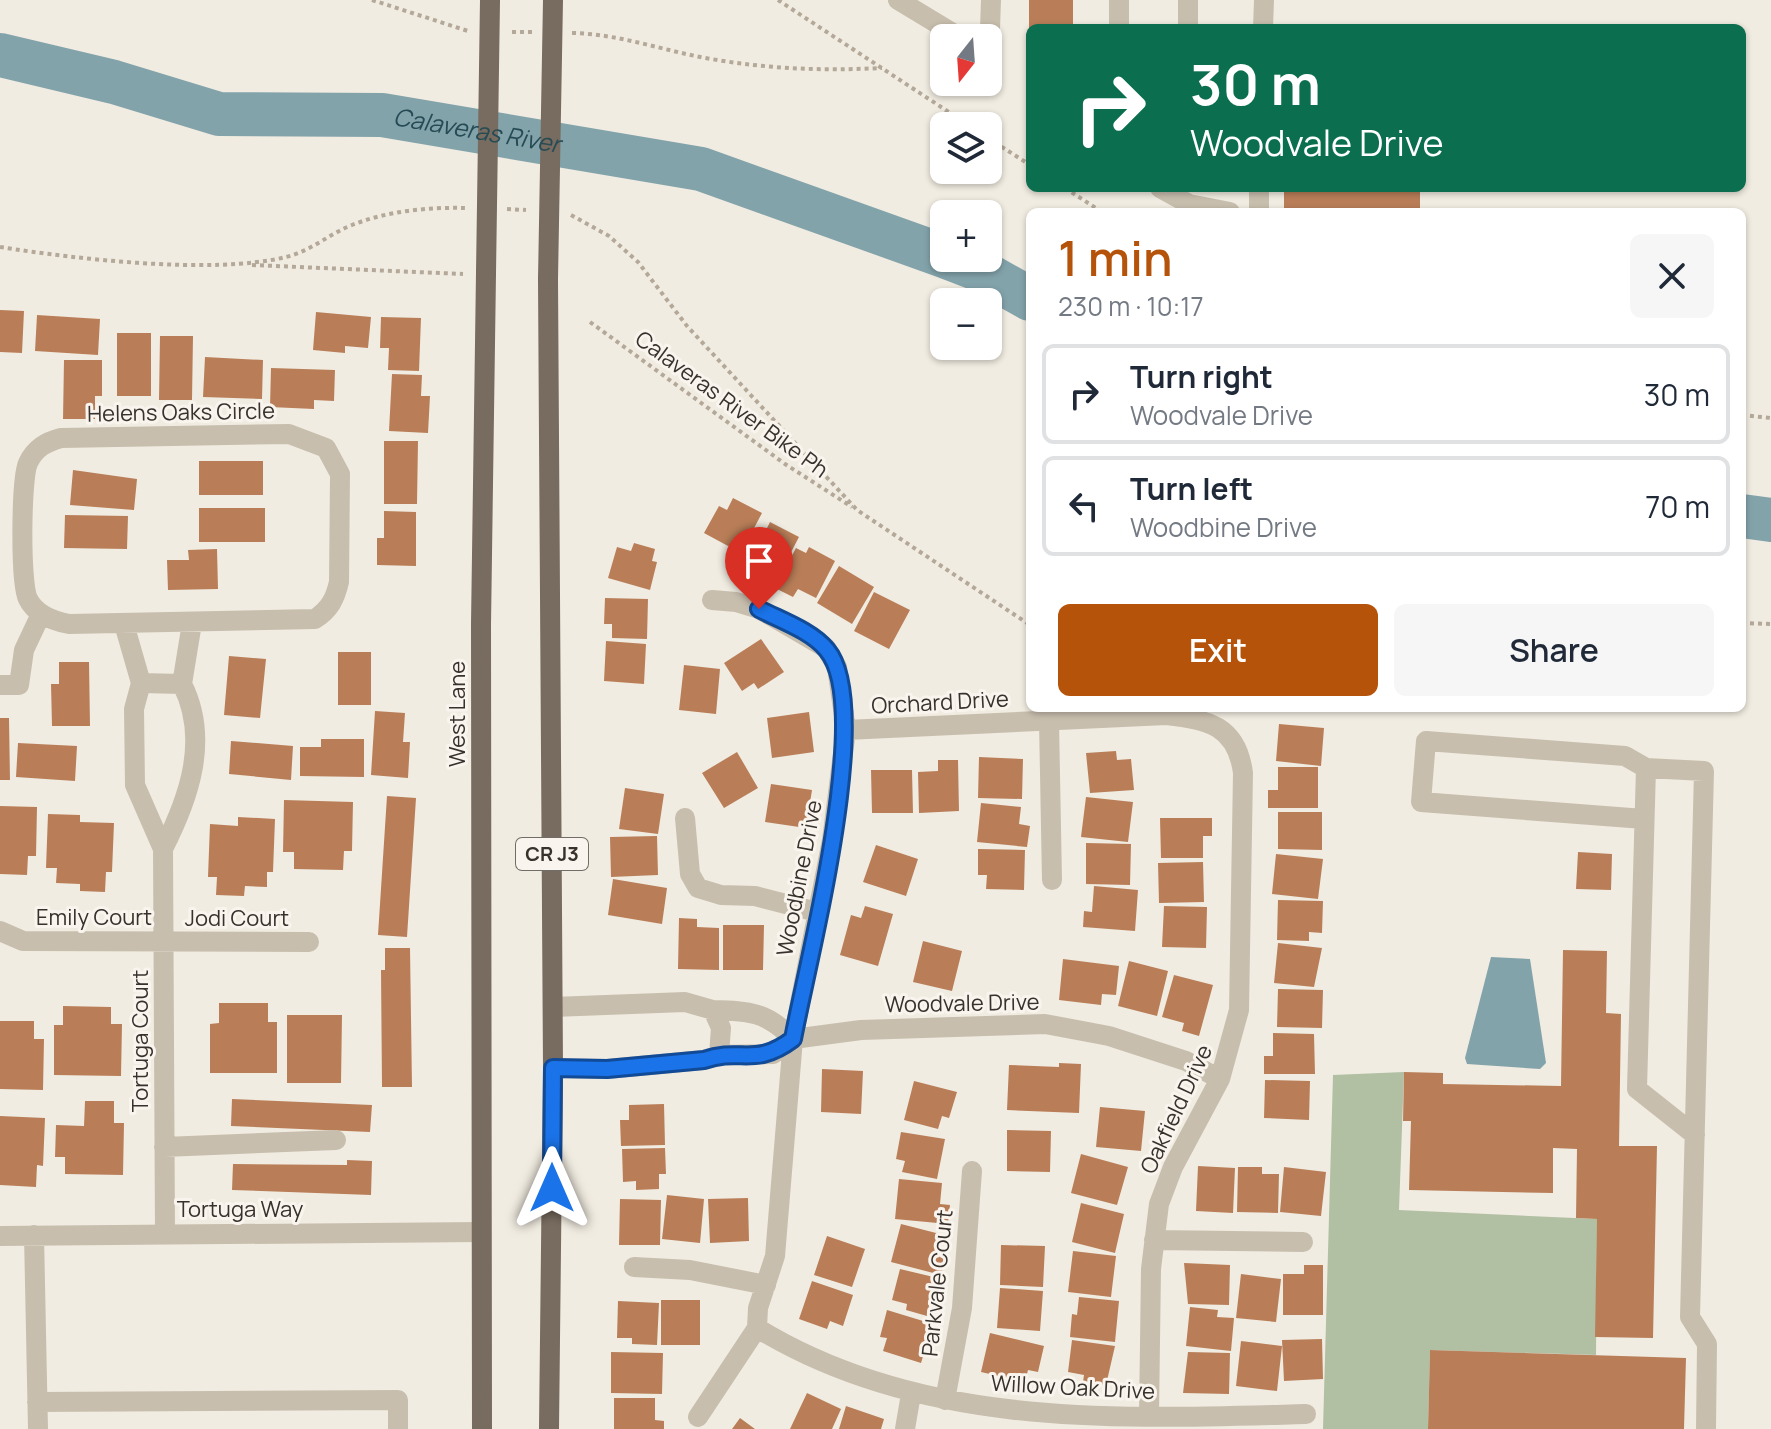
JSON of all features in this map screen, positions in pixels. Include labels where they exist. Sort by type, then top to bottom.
[{"type":"main road","name":"West Lane","points":[[482,1429],[480,1232],[490,0]]},
{"type":"main road","name":"CR J3","points":[[549,1429],[553,1007],[548,279],[553,0]]},
{"type":"street","points":[[898,0],[938,24]]},
{"type":"street","points":[[988,24],[991,0]]},
{"type":"street","points":[[1119,0],[1119,24]]},
{"type":"street","points":[[1188,0],[1188,24]]},
{"type":"street","points":[[1263,24],[1264,0]]},
{"type":"street","points":[[1189,196],[1220,208]]},
{"type":"street","name":"Helens Oaks Circle","points":[[289,434],[326,448],[340,474],[339,582],[336,597],[326,611],[315,619],[298,621],[192,623],[69,624],[41,614],[28,599],[25,581],[23,480],[33,453],[47,442],[61,438],[289,434]]},
{"type":"street","name":"Woodbine Drive","points":[[698,1417],[757,1328],[775,1256],[793,1039],[832,840],[846,730],[837,667],[826,648],[759,609],[736,602],[712,600]]},
{"type":"street","points":[[0,685],[19,685],[24,650],[41,614]]},
{"type":"street","points":[[124,624],[141,683],[182,684],[192,623]]},
{"type":"street","name":"Tortuga Court","points":[[141,683],[134,709],[135,785],[163,849],[165,1234]]},
{"type":"street","name":"Tortuga Court","points":[[163,849],[187,802],[193,777],[194,713],[182,684]]},
{"type":"street","name":"Orchard Drive","points":[[846,730],[1166,715],[1199,718],[1225,732]]},
{"type":"street","points":[[1049,721],[1052,880]]},
{"type":"street","name":"Oakfield Drive","points":[[1149,1415],[1154,1240],[1159,1204],[1173,1167],[1220,1079],[1239,1010],[1243,773],[1240,750],[1225,732]]},
{"type":"street","points":[[1644,819],[1421,802],[1426,741],[1625,756],[1646,768],[1704,771],[1690,1317],[1707,1344],[1706,1429]]},
{"type":"street","points":[[1646,768],[1637,1089],[1695,1135]]},
{"type":"street","points":[[685,818],[690,874],[698,888],[721,895],[755,896],[817,912]]},
{"type":"street","name":"Emily Court","points":[[0,931],[23,941],[165,941]]},
{"type":"street","name":"Jodi Court","points":[[165,941],[309,942]]},
{"type":"street","points":[[553,1007],[685,1002],[713,1010],[745,1011],[774,1020],[793,1039]]},
{"type":"street","points":[[713,1010],[721,1028],[719,1055]]},
{"type":"street","name":"Woodvale Drive","points":[[553,1068],[607,1069],[704,1060],[719,1055],[773,1054],[793,1039],[861,1030],[1045,1024],[1109,1036],[1186,1061],[1220,1079]]},
{"type":"street","points":[[164,1147],[336,1140]]},
{"type":"street","name":"Parkvale Court","points":[[945,1400],[962,1308],[972,1171]]},
{"type":"street","name":"Tortuga Way","points":[[0,1236],[480,1232]]},
{"type":"street","points":[[34,1235],[38,1429]]},
{"type":"street","points":[[1154,1240],[1303,1242]]},
{"type":"street","points":[[634,1267],[690,1270],[766,1285]]},
{"type":"street","name":"Willow Oak Drive","points":[[757,1328],[800,1352],[911,1394],[1071,1422],[1149,1415],[1240,1422],[1306,1414]]},
{"type":"street","points":[[905,1429],[911,1394]]},
{"type":"street","points":[[37,1402],[398,1400],[398,1429]]},
{"type":"path","points":[[372,0],[466,31],[481,31]]},
{"type":"path","points":[[778,0],[949,112]]},
{"type":"path","points":[[511,32],[540,32]]},
{"type":"path","points":[[569,33],[599,34],[709,59],[804,71],[882,68]]},
{"type":"path","points":[[1002,147],[1026,162]]},
{"type":"path","points":[[1071,192],[1096,208]]},
{"type":"path","points":[[246,265],[314,270],[486,273]]},
{"type":"path","name":"Calaveras River Bike Ph","points":[[590,322],[785,464],[857,510]]},
{"type":"path","points":[[1746,415],[1771,418]]},
{"type":"path","points":[[1746,623],[1771,624]]},
{"type":"green space","points":[[1404,1072],[1399,1210],[1597,1219],[1596,1355],[1430,1350],[1428,1429],[1323,1429],[1333,1075]]},
{"type":"water","points":[[1491,957],[1530,959],[1546,1063],[1540,1069],[1467,1064],[1465,1058]]},
{"type":"building","points":[[1029,0],[1073,0],[1073,24],[1029,24]]},
{"type":"building","points":[[1284,192],[1420,192],[1420,208],[1284,208]]},
{"type":"building","points":[[0,310],[24,311],[22,353],[0,352]]},
{"type":"building","points":[[316,312],[371,317],[368,348],[345,346],[345,353],[313,350]]},
{"type":"building","points":[[37,315],[100,319],[98,355],[35,351]]},
{"type":"building","points":[[381,317],[421,318],[419,371],[388,370],[389,348],[380,348]]},
{"type":"building","points":[[117,333],[151,333],[151,396],[117,396]]},
{"type":"building","points":[[160,336],[193,336],[192,400],[159,400]]},
{"type":"building","points":[[205,357],[263,360],[262,399],[203,397]]},
{"type":"building","points":[[64,360],[102,360],[102,396],[95,396],[95,419],[63,419]]},
{"type":"building","points":[[271,368],[335,370],[334,401],[314,400],[314,409],[270,407]]},
{"type":"building","points":[[392,374],[422,375],[421,396],[430,396],[428,433],[389,431]]},
{"type":"building","points":[[384,441],[418,441],[417,504],[384,504]]},
{"type":"building","points":[[199,461],[263,461],[263,495],[199,495]]},
{"type":"building","points":[[73,470],[137,479],[134,510],[70,505]]},
{"type":"building","points":[[733,498],[762,513],[741,553],[704,533],[719,506],[727,510]]},
{"type":"building","points":[[199,508],[265,508],[265,542],[199,542]]},
{"type":"building","points":[[384,511],[416,512],[416,566],[377,565],[377,538],[384,538]]},
{"type":"building","points":[[65,515],[128,516],[127,549],[64,548]]},
{"type":"building","points":[[770,522],[799,537],[778,577],[741,558],[756,530],[764,534]]},
{"type":"building","points":[[634,543],[655,549],[652,561],[657,562],[650,590],[608,578],[617,547],[631,551]]},
{"type":"building","points":[[809,547],[835,561],[816,598],[798,589],[793,597],[775,588],[796,548],[806,553]]},
{"type":"building","points":[[217,549],[218,589],[168,590],[167,560],[189,560],[188,550]]},
{"type":"building","points":[[839,566],[874,587],[852,624],[817,603]]},
{"type":"building","points":[[874,592],[910,610],[889,649],[854,631]]},
{"type":"building","points":[[605,598],[648,599],[647,639],[612,638],[612,624],[604,624]]},
{"type":"building","points":[[761,639],[784,672],[758,689],[754,683],[742,691],[724,663]]},
{"type":"building","points":[[606,641],[646,644],[644,684],[604,681]]},
{"type":"building","points":[[338,652],[371,652],[371,705],[338,705]]},
{"type":"building","points":[[229,656],[266,659],[260,718],[224,715]]},
{"type":"building","points":[[59,662],[89,662],[90,726],[52,726],[51,684],[59,684]]},
{"type":"building","points":[[684,665],[720,669],[716,714],[679,710]]},
{"type":"building","points":[[375,711],[405,713],[403,742],[410,742],[408,778],[371,775]]},
{"type":"building","points":[[809,712],[814,752],[772,758],[767,718]]},
{"type":"building","points":[[0,718],[9,718],[10,780],[0,780]]},
{"type":"building","points":[[1279,724],[1324,728],[1321,766],[1276,761]]},
{"type":"building","points":[[321,739],[364,739],[364,777],[300,776],[300,747],[321,747]]},
{"type":"building","points":[[231,741],[293,746],[291,780],[229,774]]},
{"type":"building","points":[[18,743],[77,746],[75,781],[16,777]]},
{"type":"building","points":[[1116,751],[1117,760],[1131,759],[1134,790],[1090,793],[1086,753]]},
{"type":"building","points":[[737,752],[758,788],[724,808],[702,773]]},
{"type":"building","points":[[979,757],[1023,759],[1022,799],[978,798]]},
{"type":"building","points":[[938,760],[958,760],[959,811],[919,813],[918,772],[938,771]]},
{"type":"building","points":[[1278,767],[1318,767],[1318,808],[1268,808],[1268,790],[1278,790]]},
{"type":"building","points":[[871,770],[912,770],[913,813],[872,813]]},
{"type":"building","points":[[771,784],[812,790],[806,828],[765,822]]},
{"type":"building","points":[[625,788],[664,794],[658,834],[619,829]]},
{"type":"building","points":[[387,796],[416,798],[407,937],[378,935]]},
{"type":"building","points":[[1086,797],[1133,802],[1128,842],[1081,837]]},
{"type":"building","points":[[284,800],[353,802],[352,851],[344,851],[343,870],[294,869],[294,852],[283,852]]},
{"type":"building","points":[[981,803],[1021,807],[1019,824],[1030,826],[1027,847],[977,842]]},
{"type":"building","points":[[0,806],[37,807],[36,856],[28,856],[27,875],[0,874]]},
{"type":"building","points":[[1278,812],[1322,812],[1322,850],[1278,849]]},
{"type":"building","points":[[48,814],[80,815],[80,822],[114,823],[112,872],[106,872],[105,892],[80,891],[80,884],[56,883],[57,868],[46,868]]},
{"type":"building","points":[[238,817],[275,819],[273,872],[267,872],[267,887],[245,886],[244,896],[216,895],[217,877],[208,877],[210,824],[238,826]]},
{"type":"building","points":[[1160,818],[1212,818],[1212,836],[1203,836],[1203,858],[1161,858]]},
{"type":"building","points":[[657,836],[658,875],[611,877],[610,837]]},
{"type":"building","points":[[1086,843],[1131,844],[1130,885],[1086,884]]},
{"type":"building","points":[[876,845],[918,859],[906,896],[863,882]]},
{"type":"building","points":[[978,849],[1025,850],[1024,890],[986,889],[987,875],[978,875]]},
{"type":"building","points":[[1578,852],[1612,854],[1611,890],[1576,889]]},
{"type":"building","points":[[1276,854],[1323,859],[1318,899],[1272,894]]},
{"type":"building","points":[[1203,862],[1204,902],[1159,903],[1158,863]]},
{"type":"building","points":[[613,879],[667,888],[662,924],[608,915]]},
{"type":"building","points":[[1094,886],[1138,890],[1135,931],[1083,927],[1084,911],[1092,912]]},
{"type":"building","points":[[1278,900],[1323,901],[1322,933],[1309,932],[1309,941],[1277,940]]},
{"type":"building","points":[[865,906],[893,914],[878,966],[840,955],[851,915],[861,918]]},
{"type":"building","points":[[1164,906],[1207,907],[1206,948],[1162,947]]},
{"type":"building","points":[[679,918],[697,919],[697,927],[719,928],[719,970],[678,969]]},
{"type":"building","points":[[723,925],[764,925],[763,970],[723,970]]},
{"type":"building","points":[[923,941],[962,951],[952,991],[913,982]]},
{"type":"building","points":[[1278,943],[1322,948],[1314,987],[1274,983]]},
{"type":"building","points":[[385,948],[410,948],[412,1087],[382,1087],[381,970],[385,970]]},
{"type":"building","points":[[1563,950],[1607,951],[1606,1013],[1621,1014],[1619,1146],[1657,1146],[1653,1338],[1595,1337],[1597,1219],[1576,1218],[1577,1149],[1553,1148],[1553,1193],[1409,1190],[1411,1121],[1403,1121],[1404,1072],[1443,1073],[1443,1084],[1561,1086]]},
{"type":"building","points":[[1063,959],[1119,966],[1116,995],[1102,994],[1101,1005],[1059,1000]]},
{"type":"building","points":[[1129,961],[1168,971],[1157,1016],[1118,1006]]},
{"type":"building","points":[[1174,975],[1213,985],[1199,1036],[1182,1031],[1184,1023],[1162,1017]]},
{"type":"building","points":[[1278,989],[1323,990],[1322,1028],[1277,1027]]},
{"type":"building","points":[[219,1003],[268,1003],[268,1022],[277,1022],[277,1073],[210,1073],[210,1024],[219,1023]]},
{"type":"building","points":[[63,1006],[111,1007],[111,1024],[122,1024],[121,1076],[54,1075],[54,1025],[63,1025]]},
{"type":"building","points":[[287,1015],[342,1015],[341,1083],[287,1083]]},
{"type":"building","points":[[0,1021],[34,1021],[34,1039],[44,1039],[43,1090],[0,1089]]},
{"type":"building","points":[[1273,1033],[1314,1034],[1315,1074],[1264,1074],[1264,1056],[1273,1056]]},
{"type":"building","points":[[1059,1063],[1081,1064],[1079,1113],[1007,1110],[1009,1065],[1059,1067]]},
{"type":"building","points":[[822,1069],[863,1071],[861,1114],[821,1112]]},
{"type":"building","points":[[1265,1080],[1310,1081],[1309,1120],[1264,1118]]},
{"type":"building","points":[[914,1081],[957,1092],[949,1118],[942,1116],[938,1129],[904,1120]]},
{"type":"building","points":[[232,1099],[372,1105],[370,1132],[231,1126]]},
{"type":"building","points":[[85,1101],[114,1101],[114,1123],[124,1123],[123,1175],[65,1174],[65,1157],[55,1157],[56,1125],[84,1126]]},
{"type":"building","points":[[664,1104],[665,1145],[621,1146],[620,1120],[629,1120],[629,1105]]},
{"type":"building","points":[[1100,1107],[1145,1111],[1141,1151],[1096,1147]]},
{"type":"building","points":[[0,1116],[45,1118],[43,1166],[37,1165],[36,1187],[0,1185]]},
{"type":"building","points":[[1007,1130],[1051,1131],[1050,1172],[1007,1171]]},
{"type":"building","points":[[901,1132],[945,1139],[937,1179],[902,1172],[905,1161],[896,1159]]},
{"type":"building","points":[[665,1148],[666,1174],[659,1174],[659,1189],[636,1190],[636,1181],[623,1182],[622,1149]]},
{"type":"building","points":[[1081,1154],[1128,1167],[1117,1205],[1071,1193]]},
{"type":"building","points":[[347,1160],[372,1161],[371,1195],[232,1190],[233,1164],[347,1165]]},
{"type":"building","points":[[1198,1166],[1235,1168],[1233,1213],[1196,1211]]},
{"type":"building","points":[[1238,1167],[1262,1167],[1262,1174],[1279,1174],[1278,1213],[1237,1212]]},
{"type":"building","points":[[1284,1167],[1326,1172],[1321,1216],[1280,1212]]},
{"type":"building","points":[[899,1179],[942,1183],[940,1204],[950,1205],[948,1224],[895,1219]]},
{"type":"building","points":[[667,1195],[704,1199],[700,1243],[662,1239]]},
{"type":"building","points":[[748,1198],[749,1241],[710,1243],[708,1199]]},
{"type":"building","points":[[620,1199],[661,1200],[660,1245],[619,1245]]},
{"type":"building","points":[[1081,1203],[1124,1214],[1115,1253],[1072,1242]]},
{"type":"building","points":[[901,1224],[940,1234],[936,1254],[946,1256],[941,1275],[891,1262]]},
{"type":"building","points":[[827,1236],[865,1249],[852,1287],[814,1275]]},
{"type":"building","points":[[1001,1245],[1045,1246],[1043,1287],[1000,1285]]},
{"type":"building","points":[[1073,1251],[1116,1256],[1111,1297],[1068,1292]]},
{"type":"building","points":[[1184,1263],[1230,1265],[1229,1305],[1188,1304]]},
{"type":"building","points":[[1304,1265],[1323,1265],[1323,1315],[1283,1315],[1283,1274],[1304,1274]]},
{"type":"building","points":[[900,1269],[942,1279],[936,1302],[930,1301],[927,1316],[906,1310],[907,1304],[892,1300]]},
{"type":"building","points":[[1241,1274],[1281,1279],[1276,1322],[1236,1318]]},
{"type":"building","points":[[812,1281],[853,1295],[843,1326],[830,1321],[827,1329],[799,1319]]},
{"type":"building","points":[[1000,1288],[1043,1291],[1040,1331],[997,1328]]},
{"type":"building","points":[[1079,1297],[1119,1301],[1115,1342],[1070,1337],[1072,1314],[1077,1315]]},
{"type":"building","points":[[661,1300],[700,1300],[700,1345],[661,1345]]},
{"type":"building","points":[[618,1301],[659,1303],[657,1345],[632,1344],[632,1338],[617,1338]]},
{"type":"building","points":[[1190,1307],[1218,1310],[1217,1317],[1234,1318],[1231,1351],[1186,1346]]},
{"type":"building","points":[[887,1310],[933,1324],[921,1363],[883,1351],[887,1338],[880,1337]]},
{"type":"building","points":[[990,1333],[1044,1346],[1038,1372],[1028,1370],[1025,1382],[981,1372]]},
{"type":"building","points":[[1322,1339],[1323,1379],[1284,1381],[1282,1340]]},
{"type":"building","points":[[1072,1340],[1115,1346],[1106,1385],[1083,1382],[1084,1375],[1068,1372]]},
{"type":"building","points":[[1241,1341],[1282,1346],[1277,1391],[1236,1386]]},
{"type":"building","points":[[1430,1350],[1686,1358],[1684,1429],[1428,1429]]},
{"type":"building","points":[[611,1352],[663,1353],[662,1394],[611,1393]]},
{"type":"building","points":[[1188,1352],[1230,1353],[1229,1394],[1183,1393]]},
{"type":"building","points":[[807,1393],[841,1409],[832,1429],[790,1429]]},
{"type":"building","points":[[614,1398],[655,1398],[655,1420],[664,1421],[664,1429],[614,1429]]},
{"type":"building","points":[[846,1406],[884,1419],[881,1429],[839,1429]]},
{"type":"building","points":[[740,1418],[755,1429],[732,1429]]},
{"type":"waterway","name":"Calaveras River","points":[[0,55],[114,82],[219,114],[382,115],[701,169],[930,251]]},
{"type":"waterway","name":"Calaveras River","points":[[982,272],[1026,297]]},
{"type":"waterway","name":"Calaveras River","points":[[1746,517],[1771,520]]},
{"type":"route","points":[[552,1188],[553,1068],[607,1069],[704,1060],[719,1055],[745,1057],[773,1054],[793,1039],[842,778],[846,730],[844,696],[837,667],[826,648],[759,609]]}]
